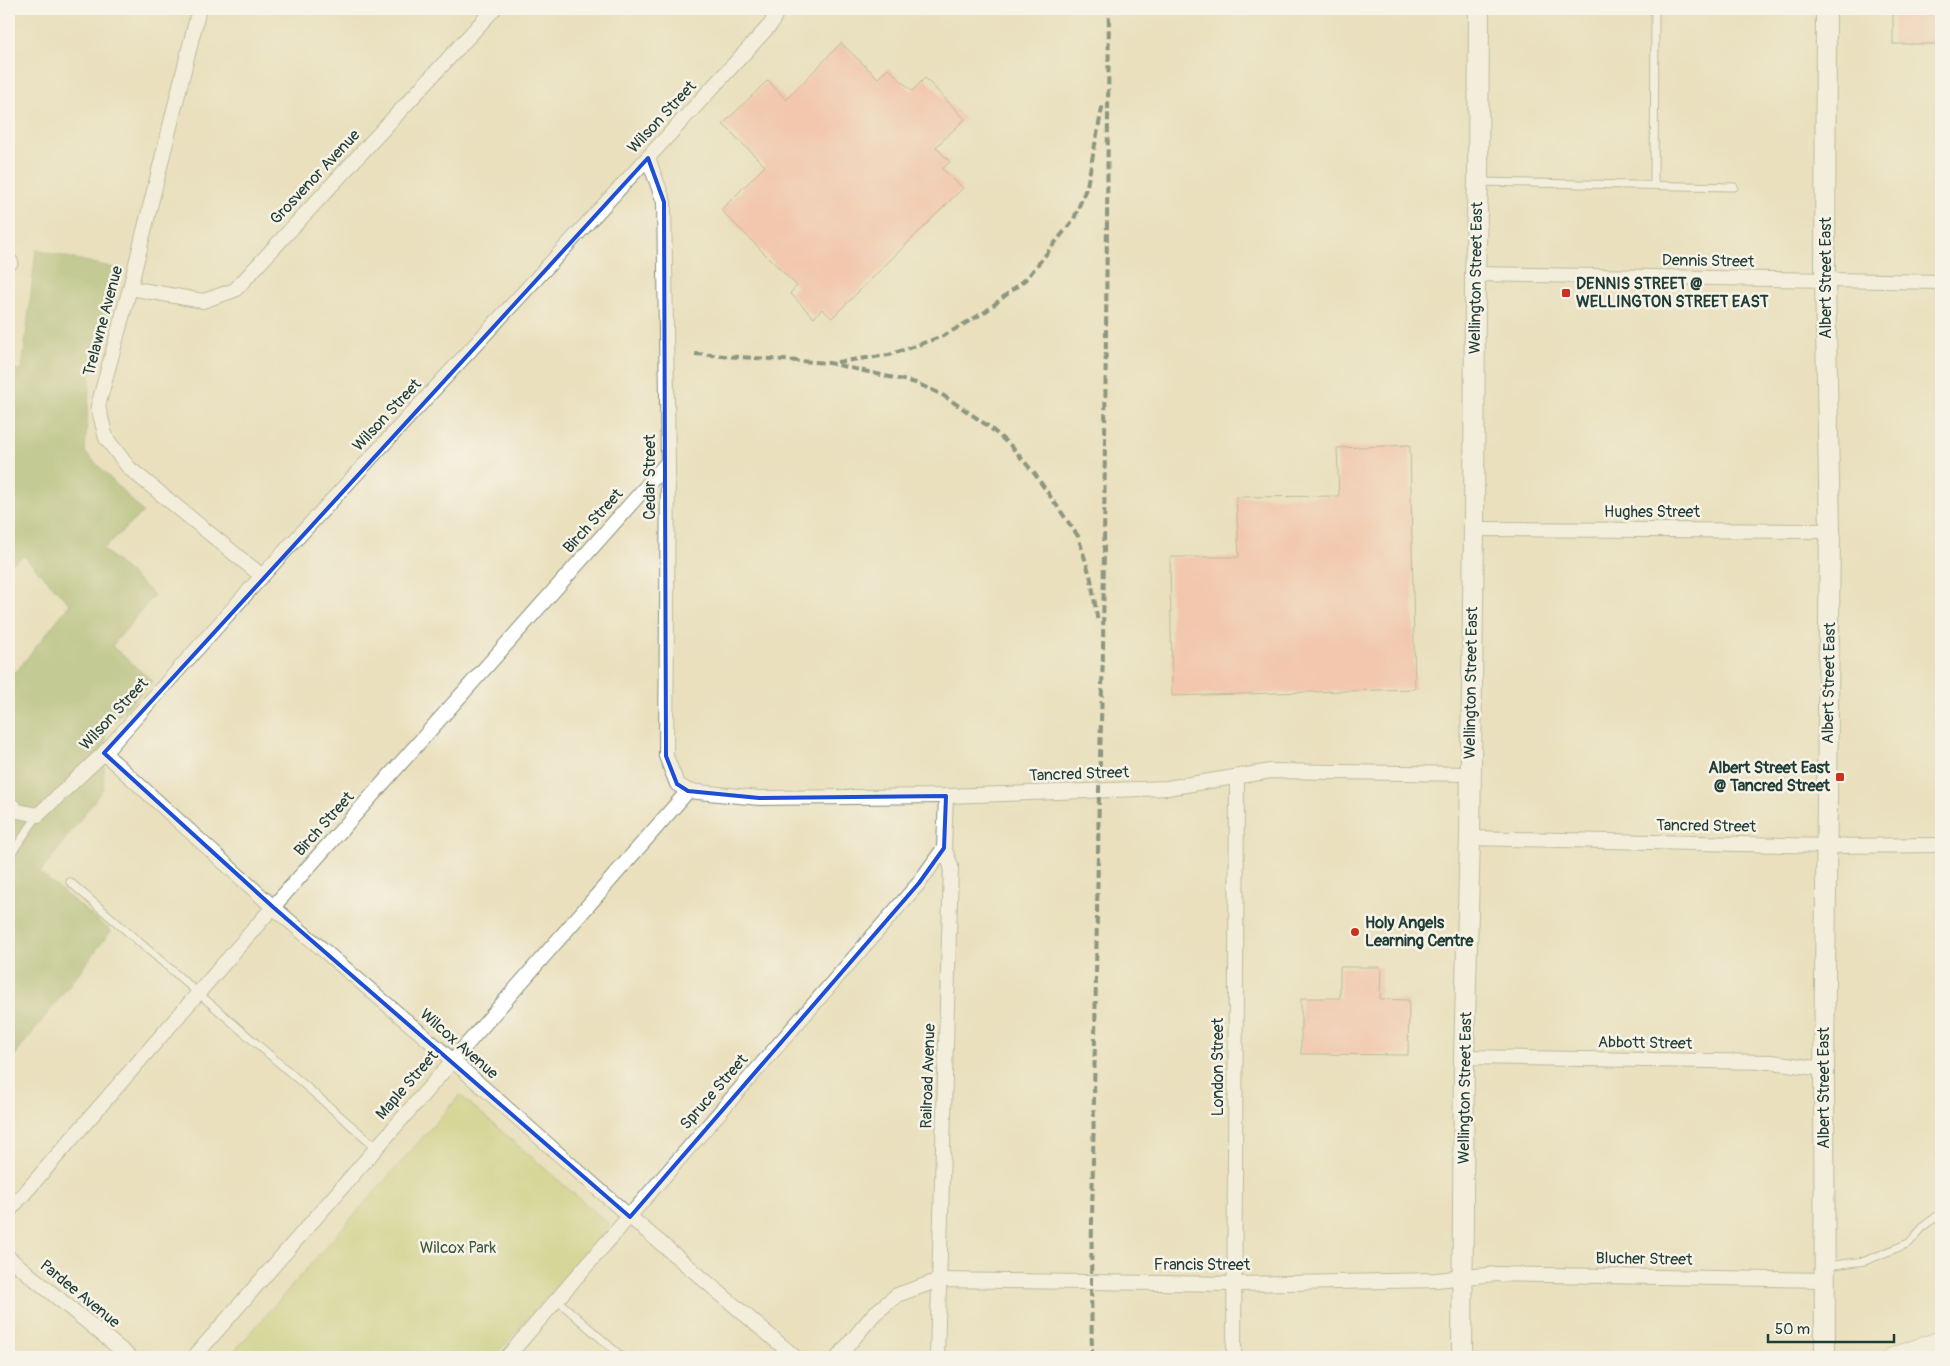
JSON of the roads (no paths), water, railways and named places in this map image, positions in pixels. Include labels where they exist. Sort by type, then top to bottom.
[{"type":"main road","name":"Wellington Street East","points":[[1462,1357],[1464,1058],[1470,838],[1479,9]]},
{"type":"main road","name":"Albert Street East","points":[[1825,1357],[1823,1273],[1824,1069],[1830,531],[1825,280],[1826,9]]},
{"type":"street","name":"Trelawne Avenue","points":[[199,9],[130,288],[98,406],[106,438],[129,468],[262,576]]},
{"type":"street","name":"Grosvenor Avenue","points":[[130,288],[204,300],[235,290],[494,9]]},
{"type":"street","name":"Wilson Street","points":[[38,815],[104,753],[262,576],[771,24],[778,9]]},
{"type":"street","name":"Cedar Street","points":[[648,158],[664,202],[668,462],[666,756],[677,784],[688,791]]},
{"type":"street","name":"Dennis Street","points":[[1475,274],[1941,282]]},
{"type":"street","name":"Birch Street","points":[[9,1211],[273,907],[668,462]]},
{"type":"street","name":"Hughes Street","points":[[1474,529],[1830,531]]},
{"type":"street","name":"Wilcox Avenue","points":[[104,753],[273,907],[452,1060],[630,1217],[795,1357]]},
{"type":"street","name":"Tancred Street","points":[[688,791],[759,798],[946,796],[1167,788],[1271,771],[1470,774]]},
{"type":"street","name":"London Street","points":[[1234,1357],[1237,777]]},
{"type":"street","name":"Maple Street","points":[[194,1357],[688,791]]},
{"type":"street","name":"Railroad Avenue","points":[[937,1357],[952,866],[944,848],[946,796]]},
{"type":"street","points":[[9,803],[18,811],[38,815]]},
{"type":"street","name":"Tancred Street","points":[[1470,838],[1827,846],[1941,845]]},
{"type":"street","name":"Spruce Street","points":[[507,1357],[919,884],[944,848]]},
{"type":"street","name":"Abbott Street","points":[[1464,1058],[1772,1062],[1824,1069]]},
{"type":"street","name":"Pardee Avenue","points":[[9,1258],[130,1357]]},
{"type":"street","name":"Blucher Street","points":[[1463,1277],[1496,1274],[1823,1273]]},
{"type":"street","name":"Francis Street","points":[[939,1280],[1235,1284],[1436,1280],[1463,1277]]},
{"type":"street","points":[[838,1357],[874,1314],[897,1295],[939,1280]]},
{"type":"street","points":[[1892,1357],[1938,1343]]},
{"type":"lane","points":[[1654,185],[1655,9]]},
{"type":"lane","points":[[1478,182],[1734,186]]},
{"type":"lane","points":[[9,856],[38,815]]},
{"type":"lane","points":[[70,882],[376,1148]]},
{"type":"lane","points":[[1823,1273],[1865,1261],[1909,1243],[1925,1225],[1941,1213]]},
{"type":"lane","points":[[557,1300],[622,1357]]},
{"type":"railway","points":[[1092,1357],[1091,1282],[1103,653],[1109,9]]},
{"type":"railway","points":[[837,362],[889,355],[943,336],[985,312],[1027,278],[1074,219],[1087,186],[1103,103]]},
{"type":"railway","points":[[695,354],[829,363],[916,383],[941,394],[968,412],[1011,446],[1034,473],[1078,536],[1091,579],[1098,623]]},
{"type":"place","name":"DENNIS STREET @ WELLINGTON STREET EAST","points":[[1566,293]]},
{"type":"place","name":"Albert Street East @ Tancred Street","points":[[1840,777]]},
{"type":"place","name":"Holy Angels Learning Centre","points":[[1355,932]]},
{"type":"park label","name":"Wilcox Park","points":[[458,1248]]}]
